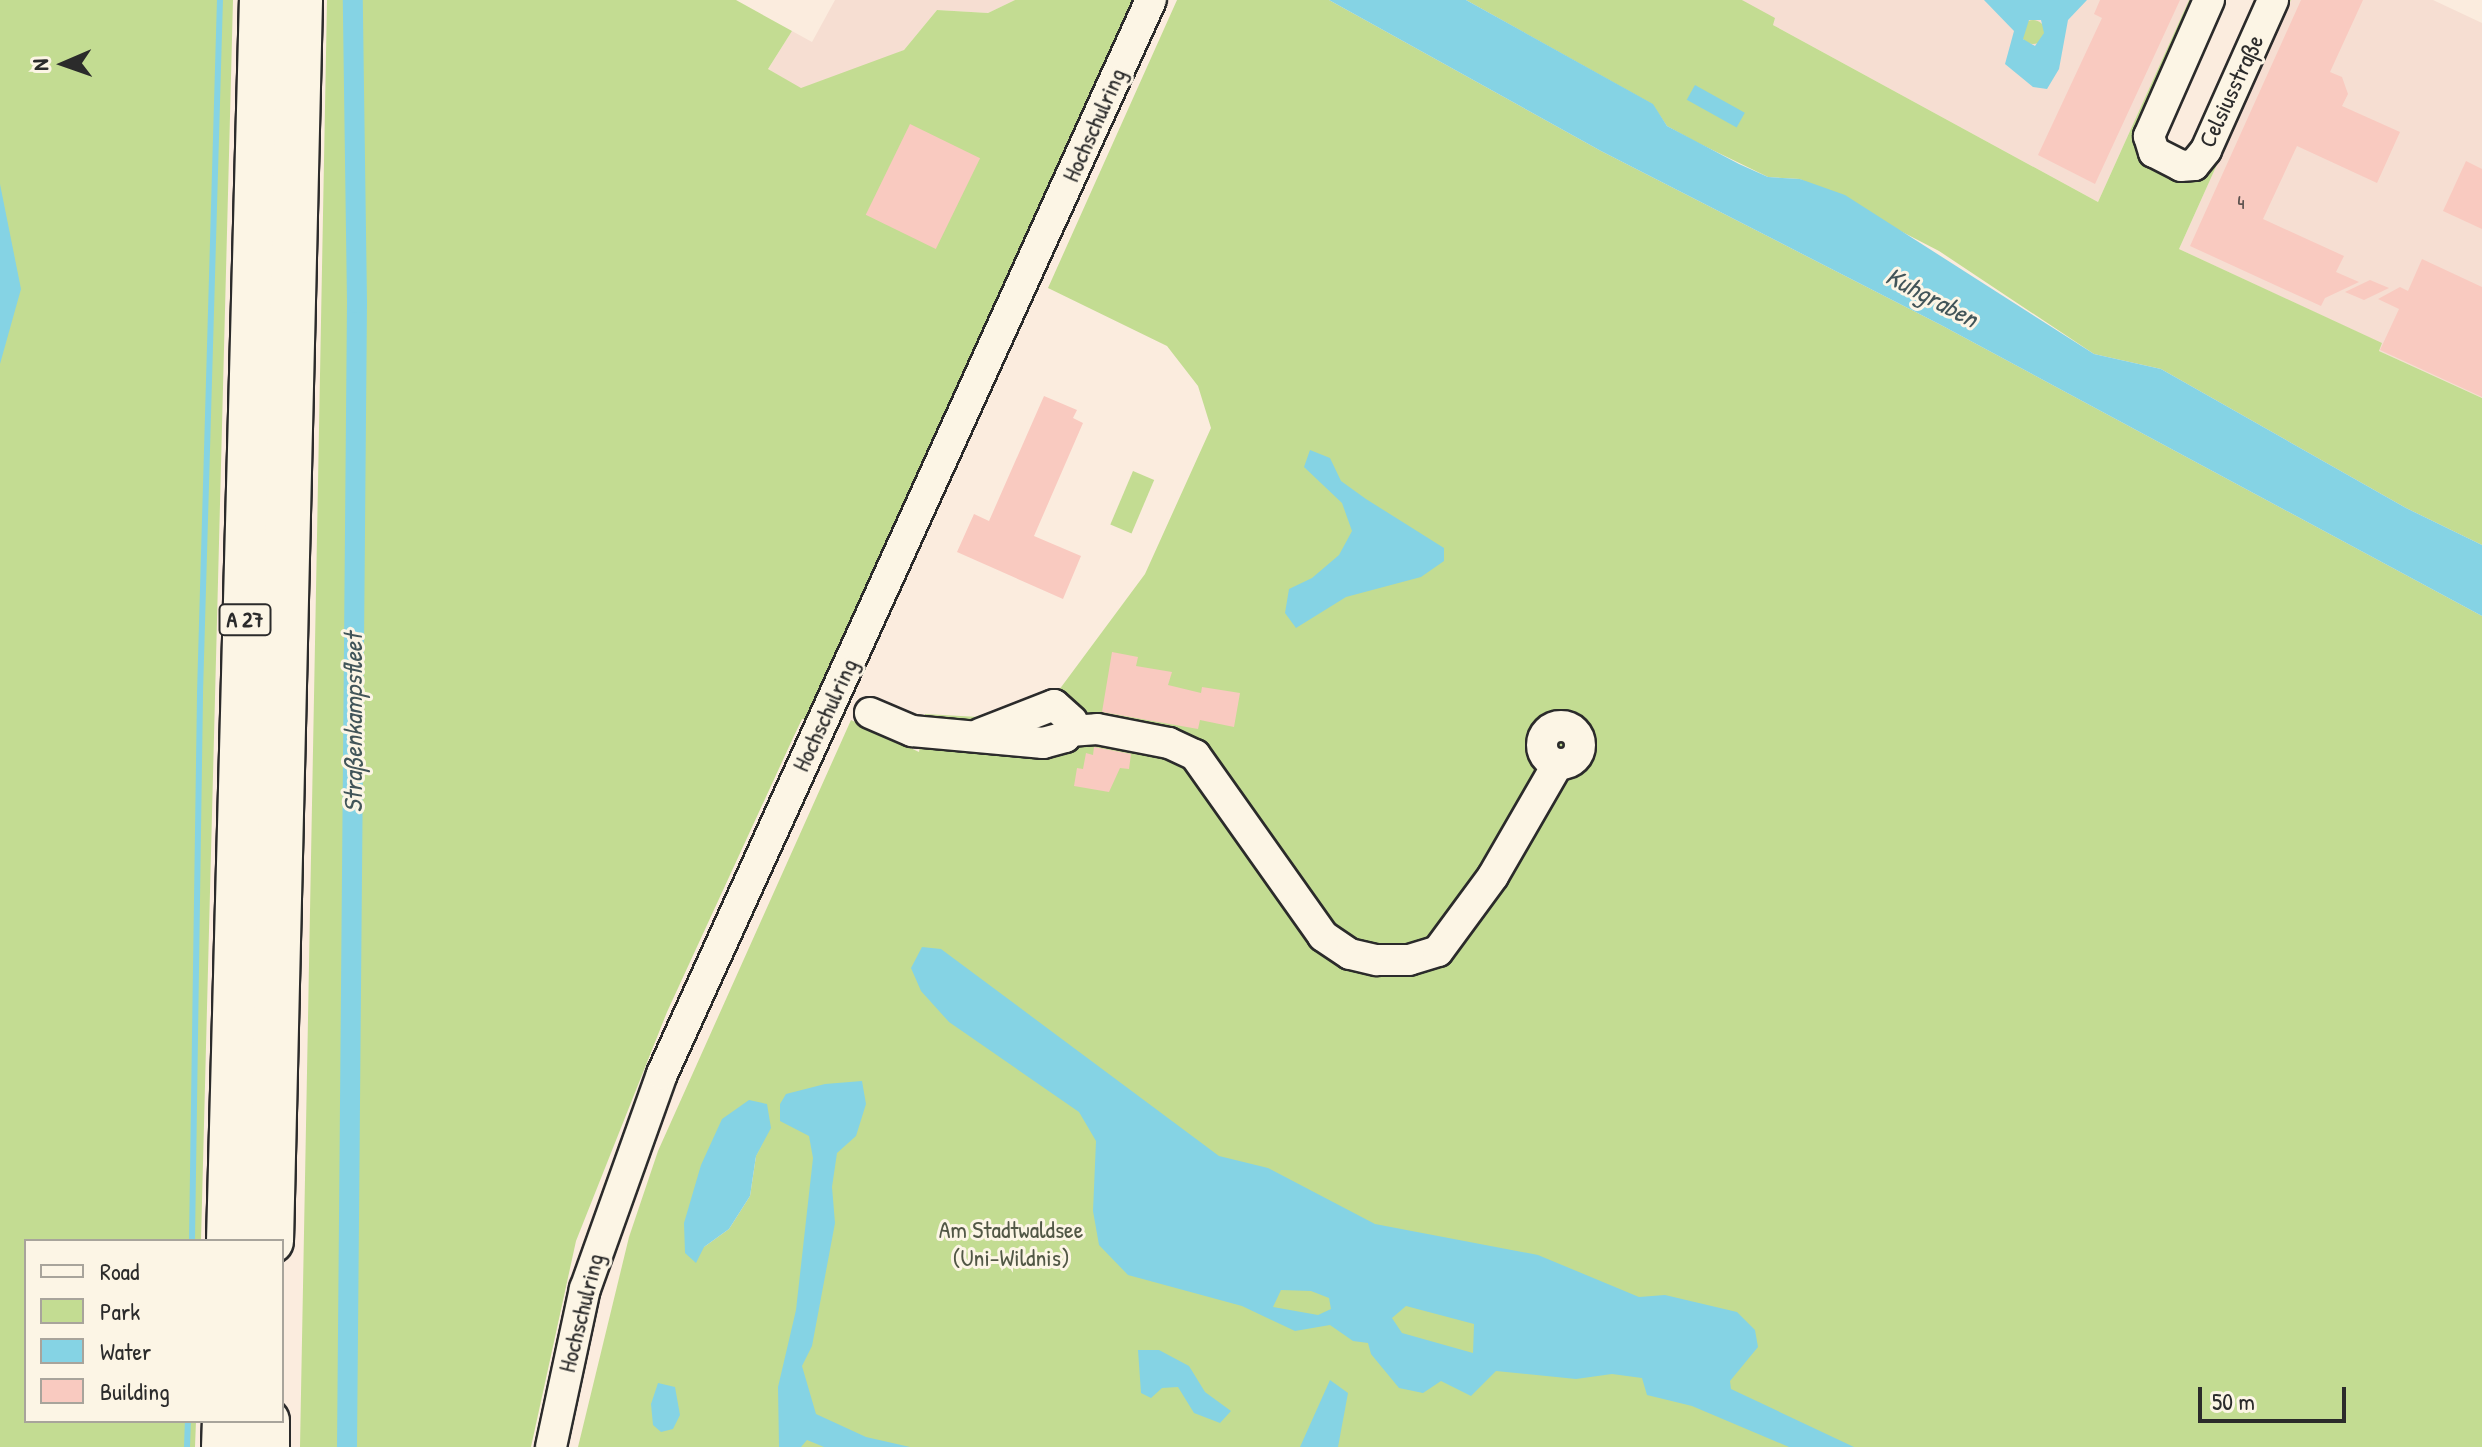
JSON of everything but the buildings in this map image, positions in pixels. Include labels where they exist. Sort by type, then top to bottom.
[{"type":"highway","name":"A 27","points":[[229,1239],[262,0]]},
{"type":"highway","name":"A 27","points":[[271,1239],[300,0]]},
{"type":"highway","points":[[224,1447],[225,1423]]},
{"type":"highway","points":[[267,1423],[267,1447]]},
{"type":"street","name":"Hochschulring","points":[[551,1447],[585,1289],[633,1146],[852,706],[1151,0]]},
{"type":"street","name":"Celsiusstraße","points":[[2209,0],[2149,136],[2154,152],[2181,166],[2194,165],[2206,150],[2273,0]]},
{"type":"street","points":[[852,706],[912,731],[980,734],[1021,741],[1060,740],[1070,731],[1072,721],[1054,705],[980,734]]},
{"type":"street","points":[[1070,731],[1097,729],[1169,743],[1195,755],[1323,936],[1350,954],[1377,960],[1409,960],[1438,951],[1493,876],[1557,765]]},
{"type":"shaded area","points":[[835,0],[1015,0],[988,13],[937,10],[904,50],[827,83],[801,89],[768,69],[792,31],[812,42]]},
{"type":"shaded area","points":[[1742,0],[2189,0],[2098,202],[1773,25]]},
{"type":"shaded area","points":[[2291,0],[2433,0],[2482,23],[2482,398],[2379,351],[2381,343],[2179,249]]},
{"type":"green space","points":[[0,0],[233,0],[201,1239],[24,1239],[24,1423],[196,1423],[195,1447],[0,1447]]},
{"type":"green space","points":[[327,0],[736,0],[792,31],[768,69],[801,88],[904,50],[937,10],[988,13],[1015,0],[1136,0],[808,720],[802,719],[667,1012],[576,1241],[531,1447],[300,1447]]},
{"type":"green space","name":"Am Stadtwaldsee (Uni-Wildnis)","points":[[1177,0],[1329,0],[1601,151],[1941,325],[2482,616],[2482,1447],[578,1447],[629,1237],[658,1151],[851,720],[919,752],[925,714],[996,718],[1059,690],[1145,574],[1211,428],[1198,386],[1167,346],[1048,288]],"holes":[[[756,1156],[750,1196],[729,1229],[704,1247]]]},
{"type":"green space","points":[[1466,0],[1742,0],[1775,18],[1773,25],[2098,202],[2189,0],[2196,0],[2140,127],[2175,177],[2284,0],[2291,0],[2179,249],[2382,343],[2379,351],[2482,398],[2482,545],[2406,508],[2161,369],[2094,354],[1939,251],[1800,179],[1768,177],[1694,141],[1667,126],[1652,104]]},
{"type":"green space","points":[[2033,20],[2044,27],[2045,32],[2038,43],[2033,44],[2022,37],[2021,32],[2028,21]]},
{"type":"green space","points":[[1133,471],[1154,480],[1132,533],[1110,524]]},
{"type":"water","name":"Kuhgraben","points":[[1329,0],[1466,0],[1653,104],[1667,126],[1739,164],[1768,177],[1800,179],[1845,195],[2094,354],[2161,369],[2406,508],[2482,545],[2482,616],[1941,325],[1601,151]]},
{"type":"water","points":[[1984,0],[2087,0],[2068,20],[2059,69],[2047,89],[2033,87],[2005,64],[2014,31]],"holes":[[[2029,20],[2041,20],[2044,33],[2035,46],[2023,39]]]},
{"type":"water","points":[[1695,85],[1745,113],[1737,128],[1687,100]]},
{"type":"water","points":[[0,184],[21,289],[0,364]]},
{"type":"water","points":[[1310,450],[1330,458],[1341,481],[1444,548],[1444,561],[1421,577],[1346,597],[1296,628],[1285,613],[1289,589],[1312,578],[1339,555],[1352,531],[1342,503],[1304,467]]},
{"type":"water","points":[[922,947],[941,949],[1219,1156],[1268,1168],[1375,1224],[1538,1255],[1639,1297],[1665,1295],[1737,1312],[1755,1330],[1758,1347],[1730,1381],[1731,1389],[1854,1447],[1789,1447],[1692,1406],[1647,1395],[1642,1378],[1612,1374],[1576,1379],[1496,1371],[1471,1396],[1441,1381],[1423,1393],[1399,1388],[1371,1354],[1368,1343],[1353,1341],[1330,1325],[1295,1331],[1242,1306],[1128,1275],[1099,1245],[1093,1211],[1096,1141],[1079,1112],[949,1022],[921,991],[911,968]],"holes":[[[1281,1290],[1311,1291],[1329,1298],[1331,1309],[1318,1315],[1273,1307]],[[1406,1306],[1474,1324],[1473,1353],[1402,1333],[1392,1318]]]},
{"type":"water","points":[[862,1081],[866,1104],[856,1136],[837,1153],[832,1187],[835,1223],[812,1346],[802,1366],[816,1414],[866,1437],[910,1447],[824,1447],[807,1440],[801,1447],[779,1447],[778,1387],[796,1310],[813,1158],[809,1136],[780,1121],[780,1104],[786,1094],[825,1084]]},
{"type":"water","points":[[749,1100],[767,1104],[771,1128],[756,1156],[750,1196],[729,1229],[704,1247],[696,1263],[685,1253],[684,1223],[701,1165],[722,1119]]},
{"type":"water","points":[[1138,1350],[1159,1350],[1189,1366],[1205,1392],[1231,1411],[1220,1423],[1194,1413],[1178,1387],[1162,1388],[1151,1398],[1141,1393]]},
{"type":"water","points":[[1330,1380],[1348,1393],[1338,1447],[1300,1447]]},
{"type":"water","points":[[658,1383],[675,1387],[680,1415],[673,1429],[661,1432],[653,1425],[651,1404]]},
{"type":"waterway","points":[[192,1239],[200,693],[220,0]]},
{"type":"waterway","name":"Straßenkampsfleet","points":[[347,1447],[357,303],[353,0]]},
{"type":"waterway","points":[[187,1447],[188,1423]]}]
